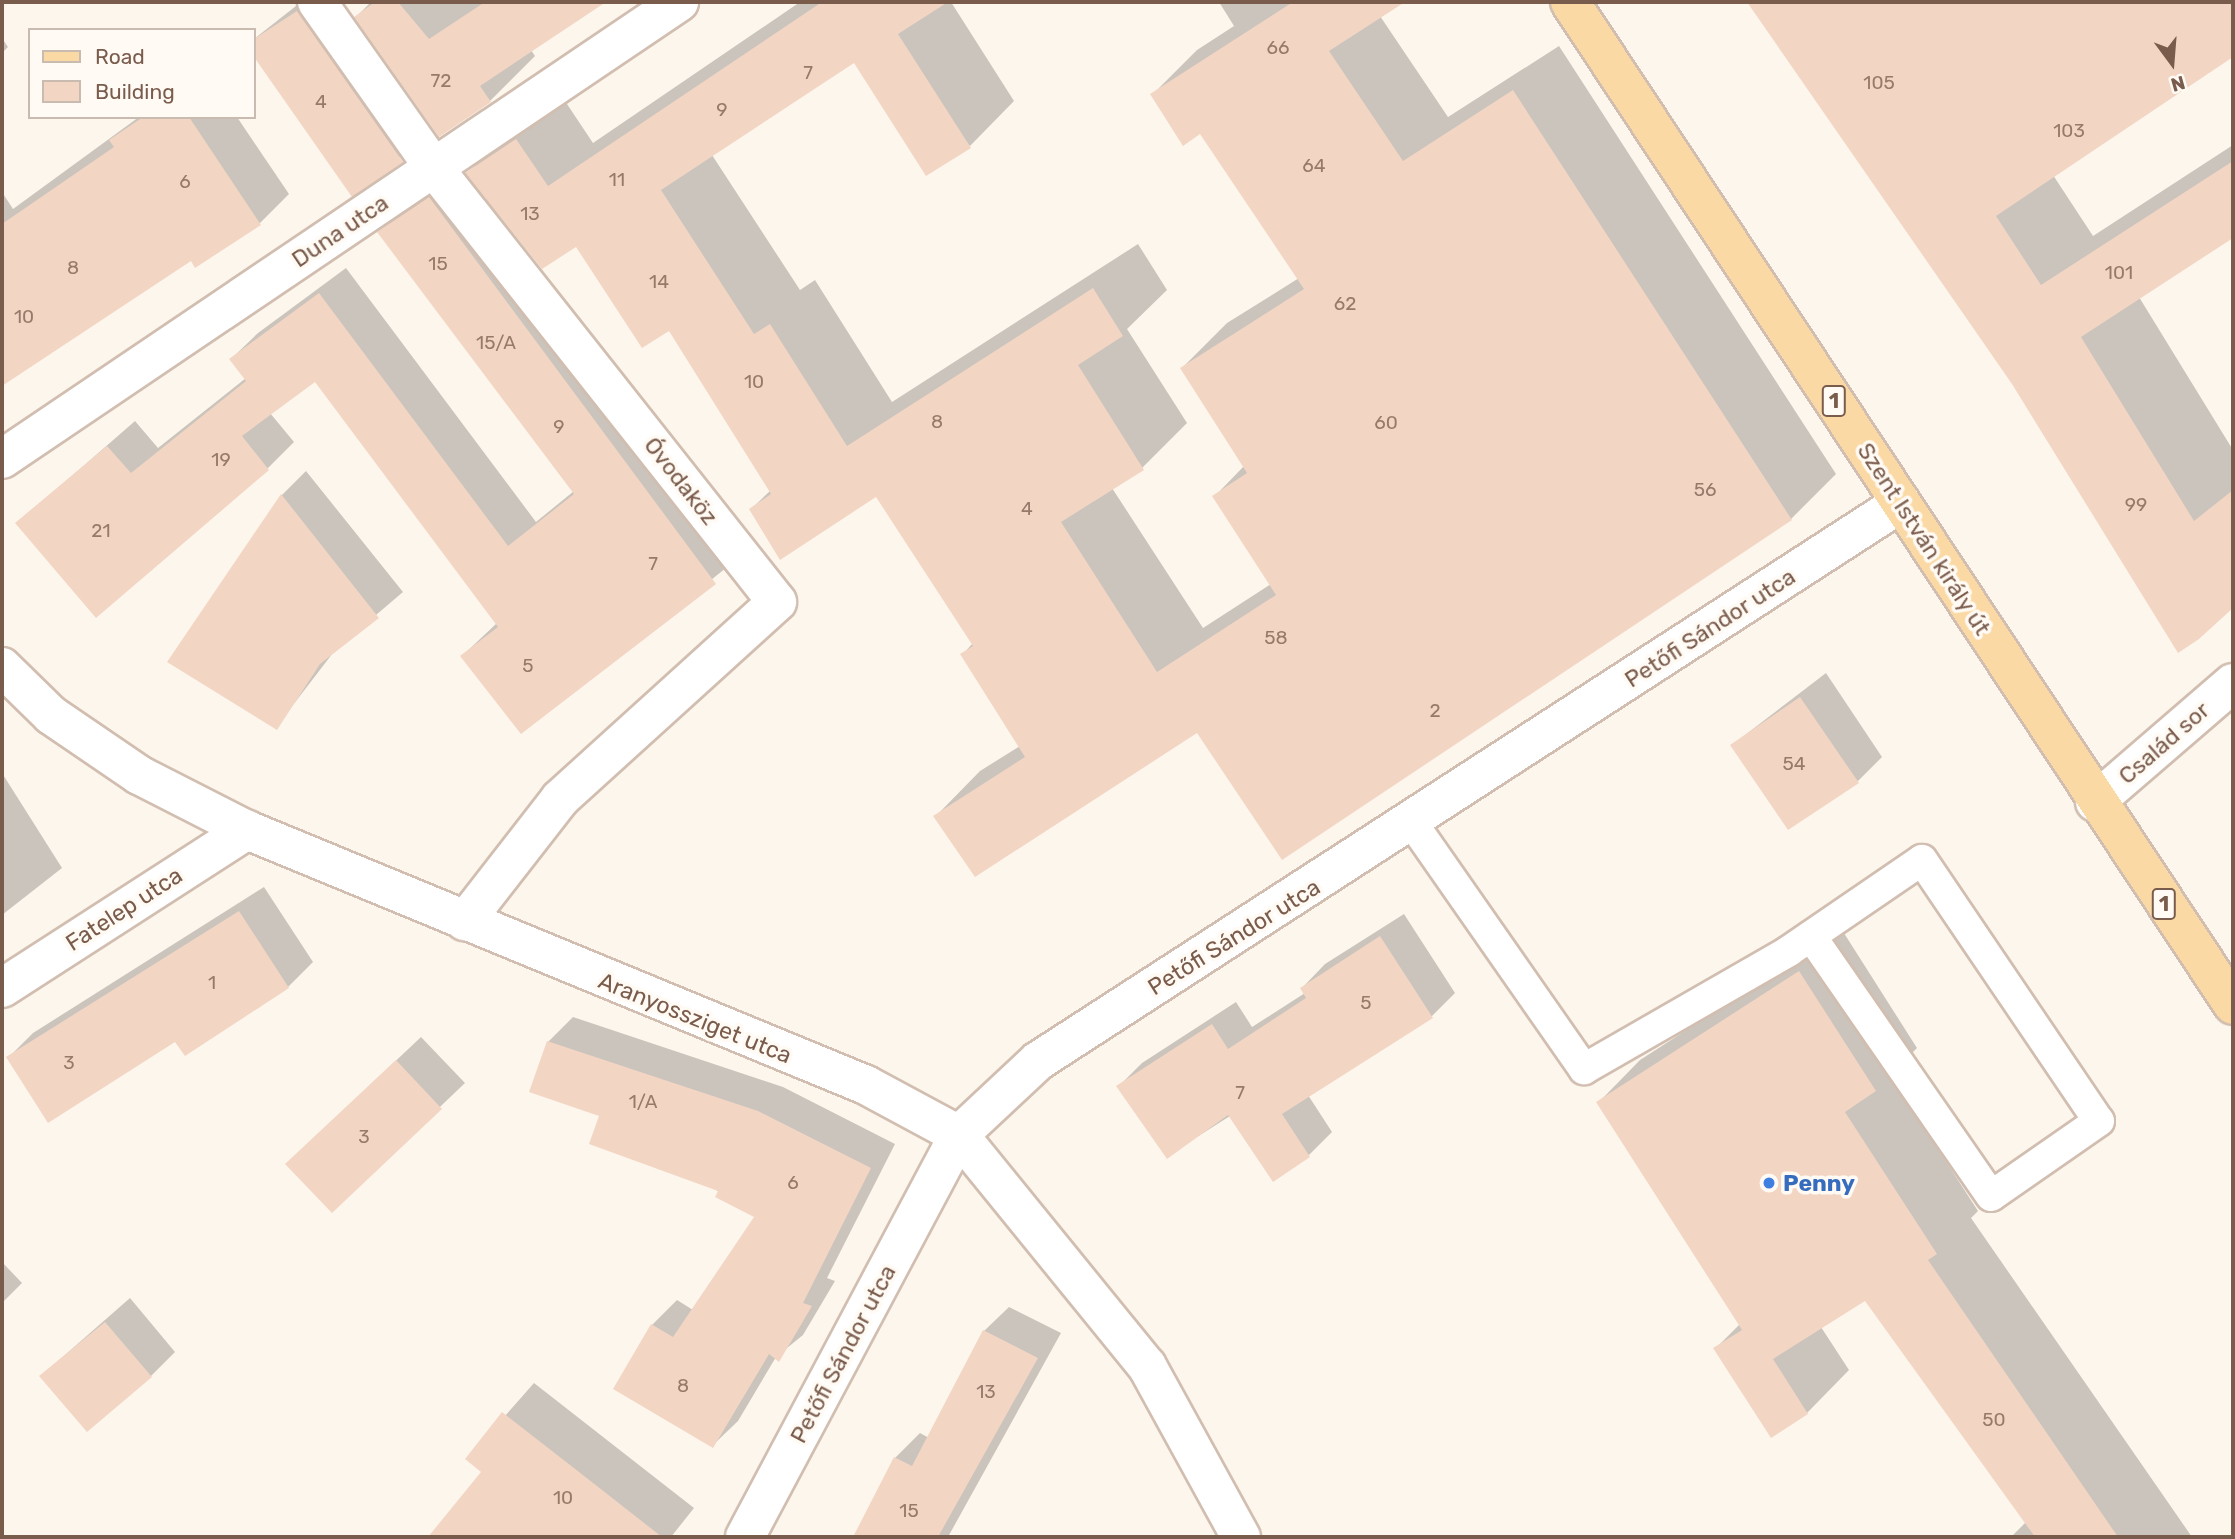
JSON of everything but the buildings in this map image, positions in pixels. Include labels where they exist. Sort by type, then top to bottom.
[{"type":"main road","name":"Szent István király út","points":[[1570,2],[2095,802],[2233,1005]]},
{"type":"street","name":"Óvodaköz","points":[[317,2],[434,167],[777,602],[560,800],[465,921]]},
{"type":"street","name":"Duna utca","points":[[2,459],[679,2]]},
{"type":"street","name":"Petőfi Sándor utca","points":[[745,1537],[959,1135],[1038,1061],[1413,824],[1901,503]]},
{"type":"street","name":"Aranyossziget utca","points":[[2,667],[51,715],[139,775],[247,830],[866,1085],[959,1135],[1147,1366],[1241,1537]]},
{"type":"street","name":"Család sor","points":[[2095,802],[2233,683]]},
{"type":"street","name":"Fatelep utca","points":[[2,988],[247,830]]},
{"type":"lane","points":[[1413,824],[1584,1069],[1811,936],[1922,860],[2099,1121],[1991,1196],[1811,936]]},
{"type":"place","name":"Penny","points":[[1769,1183]]}]
